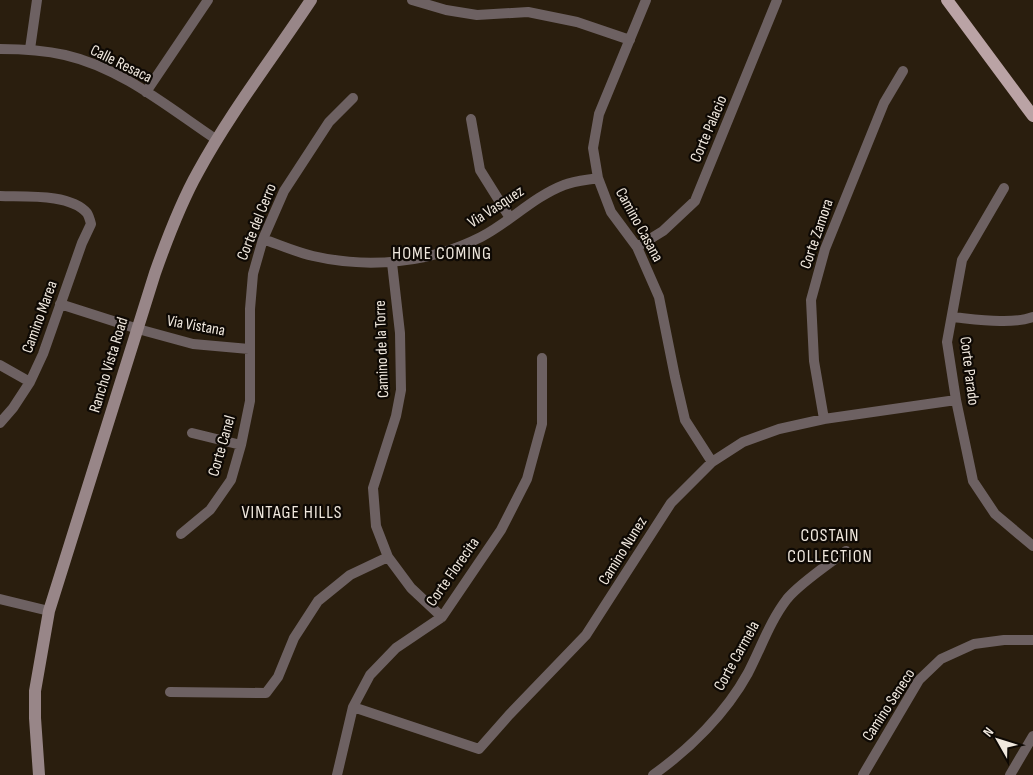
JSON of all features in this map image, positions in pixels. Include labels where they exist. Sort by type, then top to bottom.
[{"type":"main road","name":"Rancho Vista Road","points":[[39,775],[35,691],[49,611],[155,273],[174,222],[198,172],[217,140],[312,0]]},
{"type":"main road","points":[[947,0],[1033,116]]},
{"type":"street","points":[[30,50],[37,0]]},
{"type":"street","points":[[146,92],[208,0]]},
{"type":"street","points":[[412,0],[446,10],[477,15],[528,12],[577,22],[630,40]]},
{"type":"street","name":"Camino Casana","points":[[646,0],[599,114],[594,148],[598,178],[611,212],[637,247],[659,296],[685,420],[712,462]]},
{"type":"street","name":"Corte Palacio","points":[[637,247],[663,231],[695,201],[777,0]]},
{"type":"street","name":"Calle Resaca","points":[[0,49],[30,50],[64,55],[90,63],[118,75],[217,140]]},
{"type":"street","name":"Corte Zamora","points":[[824,419],[814,361],[811,300],[825,249],[884,103],[903,71]]},
{"type":"street","name":"Corte del Cerro","points":[[249,349],[253,274],[263,239],[284,191],[329,122],[353,98]]},
{"type":"street","points":[[472,119],[480,170],[510,218]]},
{"type":"street","name":"Via Vasquez","points":[[263,239],[312,256],[356,263],[392,263],[445,252],[481,237],[536,199],[565,184],[598,178]]},
{"type":"street","name":"Corte Parado","points":[[1004,188],[962,260],[947,342],[956,400],[973,481],[995,514],[1033,546]]},
{"type":"street","name":"Camino Marea","points":[[0,196],[41,197],[67,201],[79,206],[88,214],[91,224],[43,354],[30,382],[13,408],[0,423]]},
{"type":"street","name":"Camino de la Torre","points":[[392,263],[400,333],[401,390],[396,416],[373,488],[376,526],[388,557],[411,588],[442,617]]},
{"type":"street","name":"Via Vistana","points":[[60,304],[193,344],[249,349]]},
{"type":"street","points":[[952,317],[992,320],[1025,320],[1033,317]]},
{"type":"street","name":"Corte Canel","points":[[181,534],[210,510],[231,480],[250,401],[249,349]]},
{"type":"street","name":"Corte Florecita","points":[[337,775],[353,707],[370,675],[396,648],[442,617],[500,530],[527,479],[542,424],[542,358]]},
{"type":"street","points":[[0,366],[30,382]]},
{"type":"street","name":"Camino Nunez","points":[[353,707],[479,749],[509,714],[586,635],[671,503],[712,462],[743,442],[779,429],[824,419],[956,400]]},
{"type":"street","points":[[192,434],[240,445]]},
{"type":"street","name":"Corte Carmela","points":[[655,774],[722,713],[747,674],[767,632],[788,598],[815,574],[846,551]]},
{"type":"street","points":[[170,692],[266,693],[278,677],[294,638],[318,601],[350,575],[388,557]]},
{"type":"street","points":[[0,599],[49,611]]},
{"type":"street","name":"Camino Seneco","points":[[863,775],[919,680],[941,659],[974,644],[1004,640],[1033,640]]},
{"type":"street","points":[[1010,775],[1033,736]]},
{"type":"district","name":"HOME COMING","points":[[442,253]]},
{"type":"district","name":"VINTAGE HILLS","points":[[292,512]]},
{"type":"district","name":"COSTAIN COLLECTION","points":[[830,545]]}]
